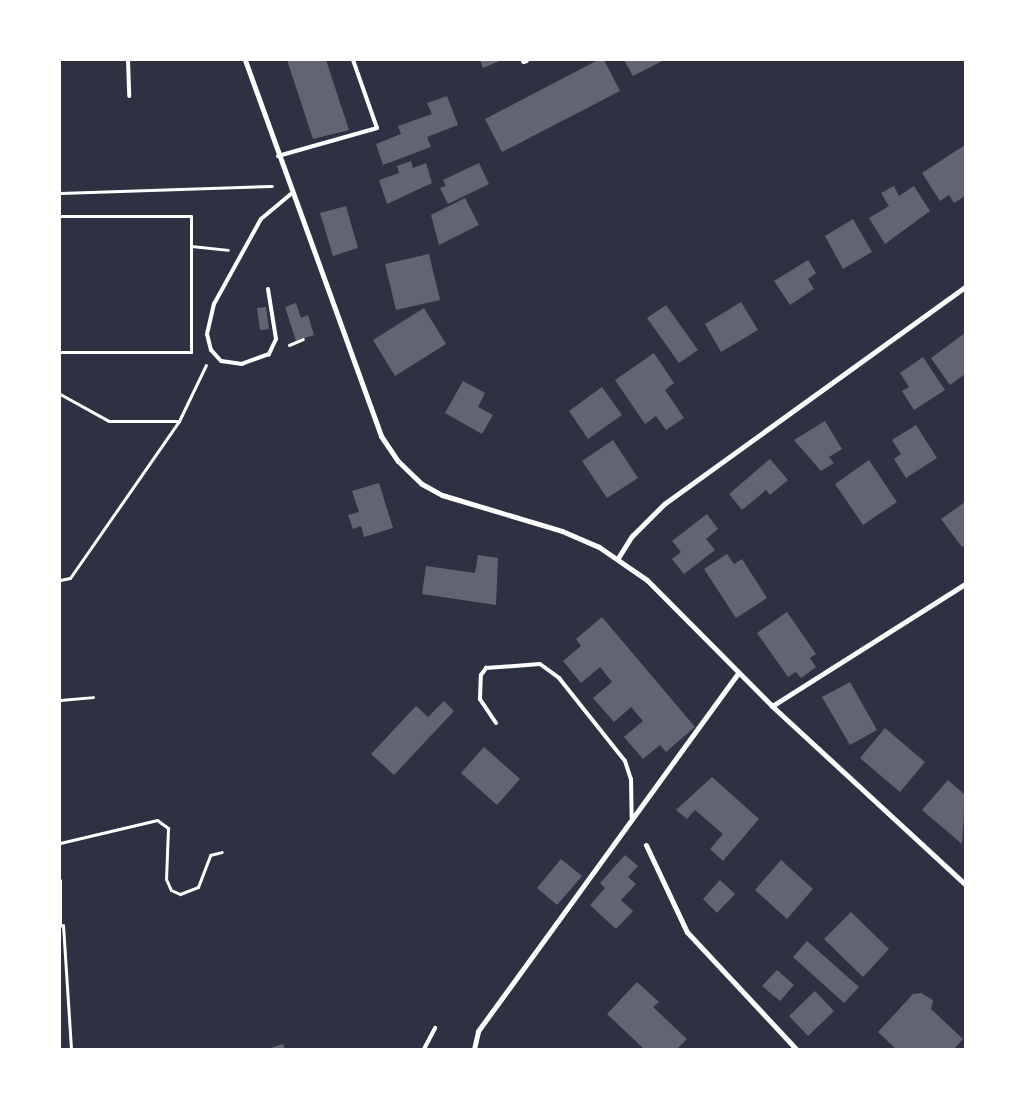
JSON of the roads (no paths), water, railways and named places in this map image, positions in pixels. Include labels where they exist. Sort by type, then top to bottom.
[{"type":"street","points":[[245,60],[291,194],[381,436],[398,462],[422,484],[442,495],[562,531],[618,558],[647,580],[772,706],[965,884]]},
{"type":"street","points":[[618,558],[632,536],[664,504],[965,287]]},
{"type":"street","points":[[772,706],[965,584]]},
{"type":"street","points":[[474,1049],[478,1031],[632,822],[738,673]]},
{"type":"street","points":[[646,845],[687,932],[796,1049]]},
{"type":"lane","points":[[128,60],[129,96]]},
{"type":"lane","points":[[278,156],[377,128],[353,60]]},
{"type":"lane","points":[[268,289],[276,339],[269,354],[242,364],[221,361],[211,350],[207,334],[214,304],[236,257],[261,219],[291,194]]},
{"type":"lane","points":[[496,723],[480,699],[478,684],[486,668],[540,664],[559,678],[625,761],[631,779],[632,822]]},
{"type":"lane","points":[[424,1049],[435,1028]]}]
